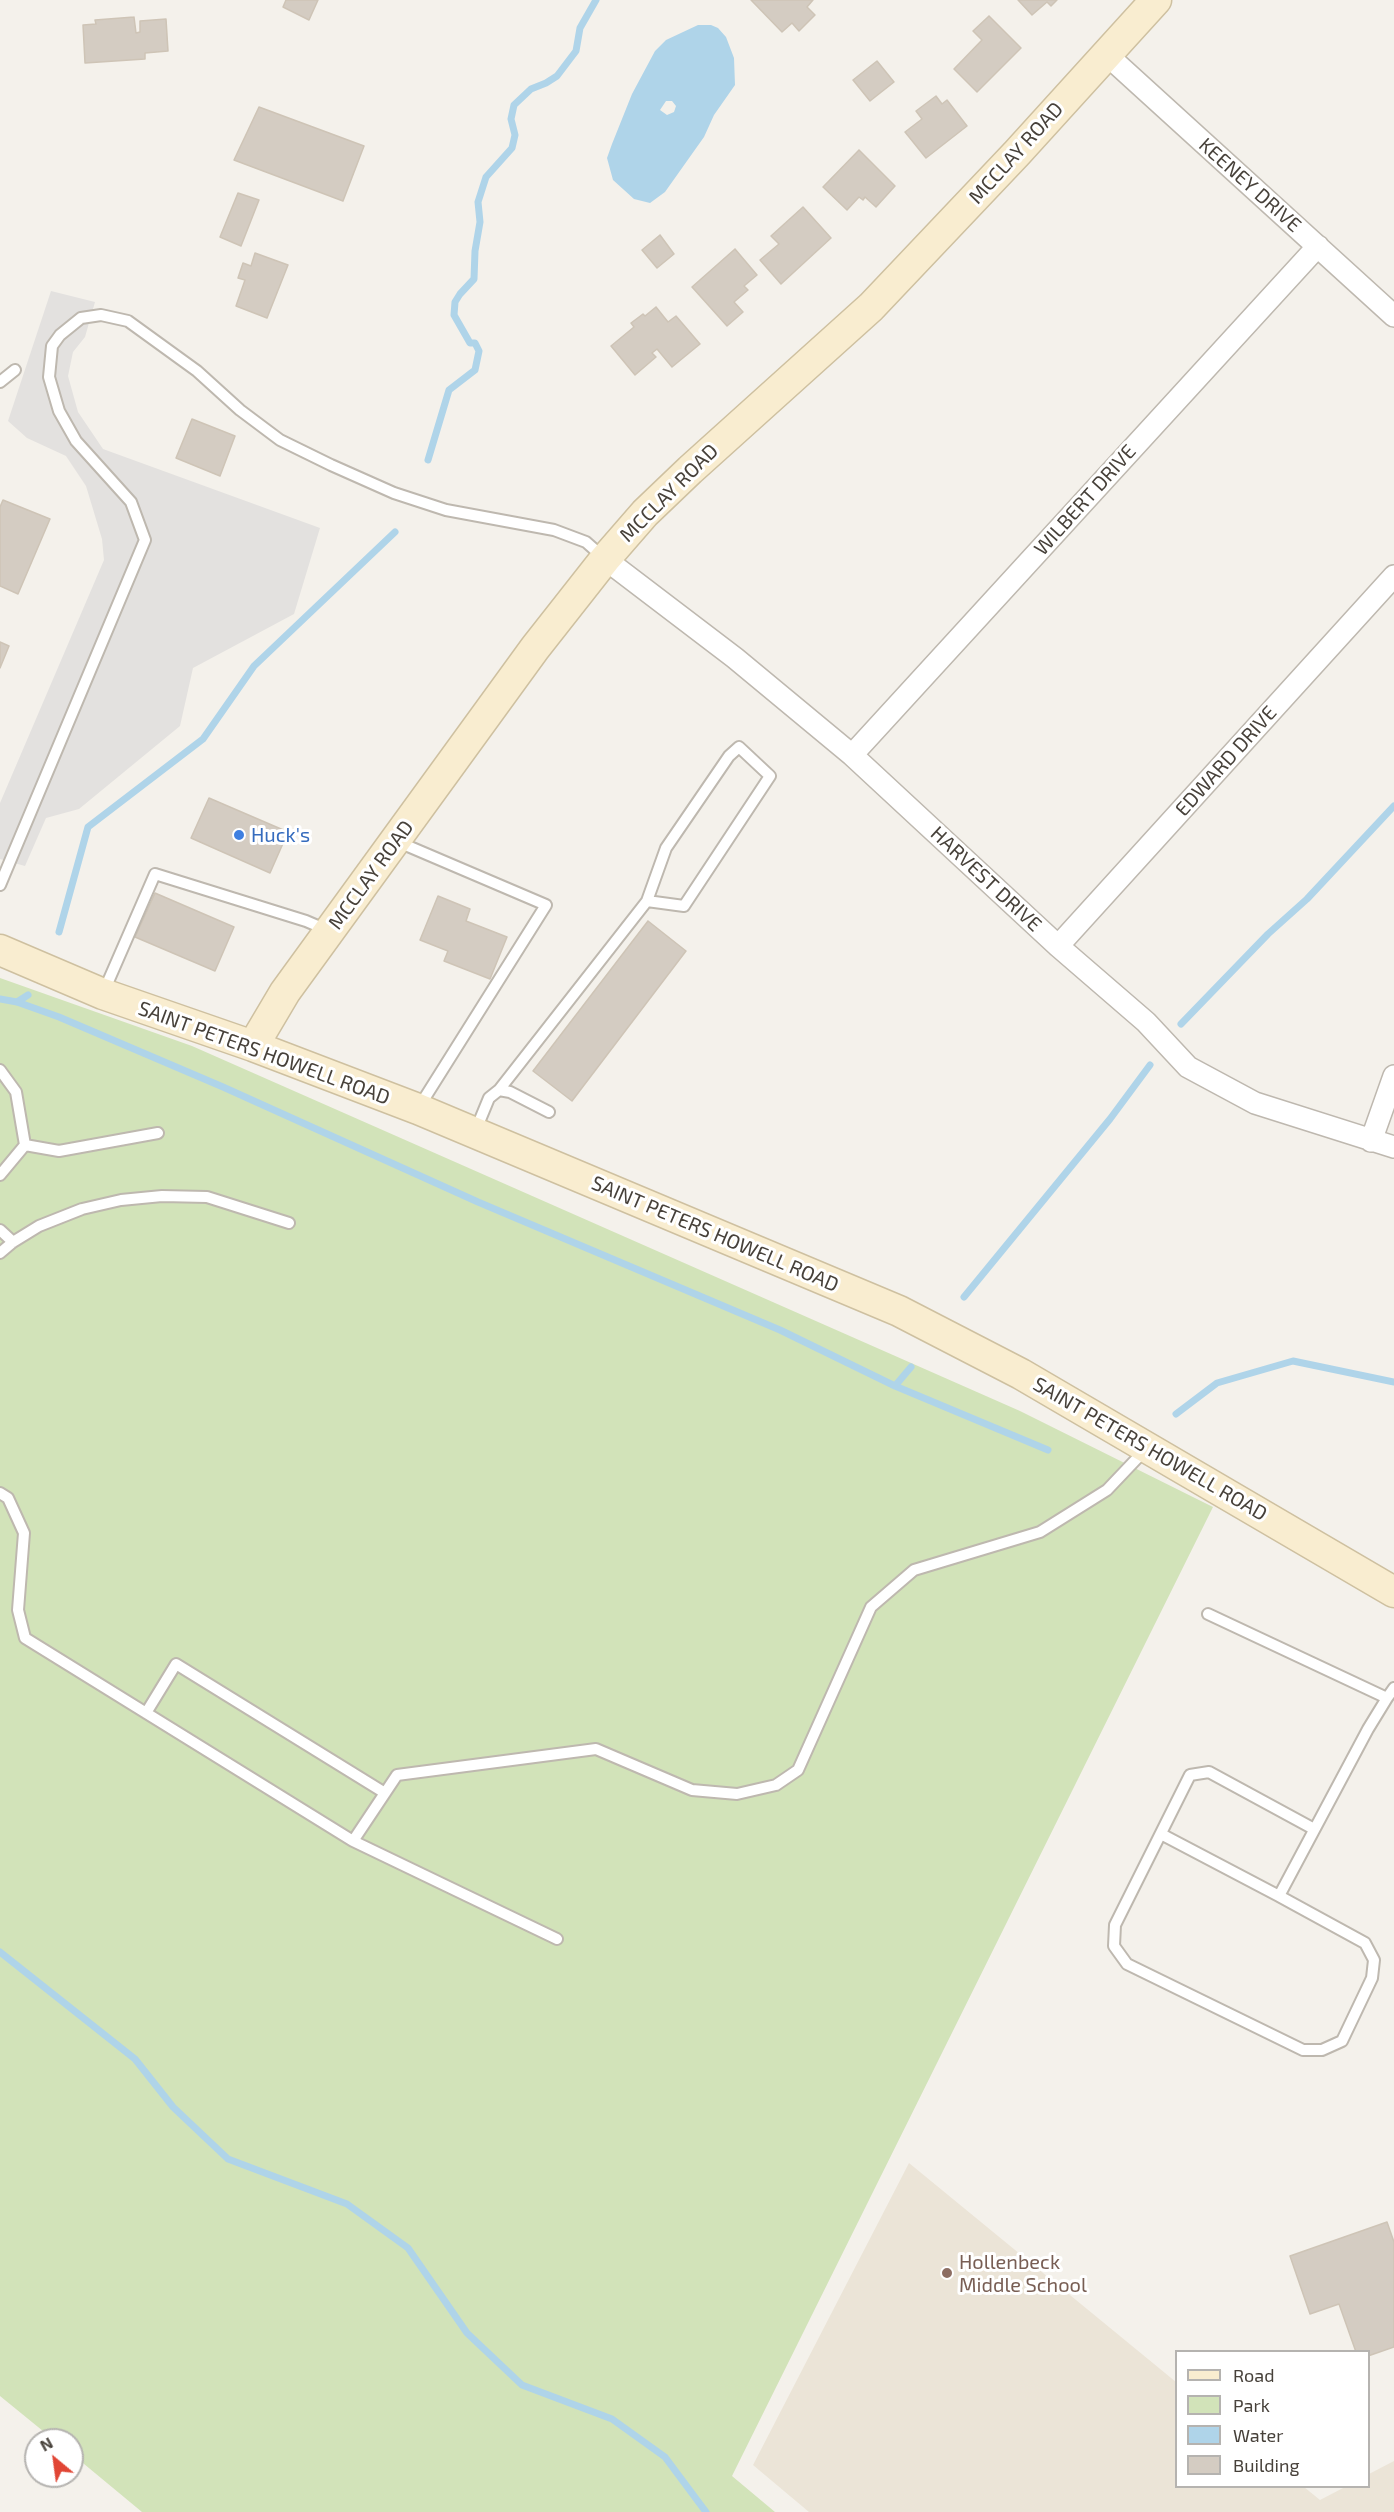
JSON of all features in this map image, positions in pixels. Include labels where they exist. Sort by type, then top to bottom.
[{"type":"main road","name":"MCCLAY ROAD","points":[[253,1046],[285,992],[535,648],[605,559],[645,513],[690,470],[871,307],[1009,162],[1156,0]]},
{"type":"main road","name":"SAINT PETERS HOWELL ROAD","points":[[0,950],[103,994],[253,1046],[417,1109],[474,1135],[772,1256],[899,1311],[1021,1374],[1394,1592]]},
{"type":"street","name":"KEENEY DRIVE","points":[[1106,54],[1394,316]]},
{"type":"street","name":"WILBERT DRIVE","points":[[852,755],[1318,246]]},
{"type":"street","name":"HARVEST DRIVE","points":[[605,559],[735,658],[852,755],[1058,946],[1146,1023],[1188,1067],[1255,1103],[1394,1147]]},
{"type":"street","name":"EDWARD DRIVE","points":[[1058,946],[1394,576]]},
{"type":"street","points":[[1371,1141],[1394,1076]]},
{"type":"lane","points":[[0,885],[145,540],[131,502],[76,441],[59,411],[49,377],[52,346],[60,335],[81,318],[101,315],[128,321],[197,371],[240,410],[280,440],[331,465],[394,493],[446,510],[554,530],[586,542],[605,559]]},
{"type":"lane","points":[[0,382],[15,370]]},
{"type":"lane","points":[[474,1135],[489,1098],[499,1090],[647,901],[666,848],[729,756],[739,747],[770,776],[684,906],[647,901]]},
{"type":"lane","points":[[396,841],[546,905],[417,1109]]},
{"type":"lane","points":[[103,994],[155,874],[306,921],[330,931]]},
{"type":"lane","points":[[0,1070],[16,1092],[25,1145],[0,1175]]},
{"type":"lane","points":[[499,1090],[510,1092],[549,1112]]},
{"type":"lane","points":[[25,1145],[59,1151],[159,1133]]},
{"type":"lane","points":[[0,1253],[39,1226],[82,1209],[121,1200],[162,1196],[207,1197],[289,1223]]},
{"type":"lane","points":[[0,1230],[13,1242]]},
{"type":"lane","points":[[353,1841],[397,1775],[596,1749],[692,1790],[737,1794],[776,1785],[798,1770],[871,1607],[914,1569],[1040,1532],[1107,1490],[1147,1448]]},
{"type":"lane","points":[[0,1493],[8,1498],[24,1533],[18,1610],[25,1638],[353,1841],[557,1939]]},
{"type":"lane","points":[[1208,1614],[1387,1698]]},
{"type":"lane","points":[[146,1713],[176,1664],[385,1793]]},
{"type":"lane","points":[[1279,1896],[1394,1688]]},
{"type":"lane","points":[[1161,1834],[1365,1943],[1374,1960],[1372,1978],[1342,2041],[1322,2050],[1303,2050],[1127,1964],[1114,1946],[1115,1925],[1190,1775],[1209,1772],[1314,1829]]},
{"type":"shaded area","points":[[51,291],[95,302],[85,337],[73,352],[68,376],[78,412],[103,449],[320,528],[294,614],[193,668],[180,726],[79,809],[46,818],[25,866],[0,859],[0,803],[104,560],[102,539],[86,486],[66,456],[27,438],[8,421]]},
{"type":"shaded area","name":"Hollenbeck Middle School","points":[[909,2163],[1175,2381],[1175,2488],[1305,2488],[1320,2500],[1343,2488],[1370,2488],[1370,2473],[1394,2461],[1394,2512],[809,2512],[753,2465]]},
{"type":"green space","points":[[0,978],[192,1046],[1020,1411],[1213,1507],[732,2476],[775,2512],[142,2512],[84,2464],[84,2428],[39,2428],[0,2396]]},
{"type":"water","points":[[698,25],[711,25],[718,28],[726,37],[734,58],[735,85],[714,115],[704,137],[665,192],[650,203],[634,199],[613,180],[607,158],[632,94],[655,51],[666,40]],"holes":[[[666,101],[672,101],[676,106],[674,112],[667,115],[660,110]]]},
{"type":"building","points":[[286,0],[318,0],[309,20],[283,7]]},
{"type":"building","points":[[751,0],[813,0],[807,7],[815,15],[799,31],[792,23],[782,32]]},
{"type":"building","points":[[1018,0],[1057,0],[1051,6],[1047,2],[1032,15]]},
{"type":"building","points":[[989,16],[1021,48],[977,92],[954,69],[982,40],[973,31]]},
{"type":"building","points":[[134,17],[136,33],[140,32],[140,21],[166,19],[168,51],[145,53],[145,59],[85,63],[83,25],[96,24],[95,20]]},
{"type":"building","points":[[877,61],[894,82],[870,101],[853,80]]},
{"type":"building","points":[[936,96],[942,104],[947,100],[967,126],[926,158],[905,132],[922,119],[916,111]]},
{"type":"building","points":[[259,107],[364,146],[343,201],[234,160]]},
{"type":"building","points":[[859,150],[895,186],[876,207],[865,197],[863,200],[859,197],[847,210],[823,187]]},
{"type":"building","points":[[238,193],[259,200],[241,246],[220,237]]},
{"type":"building","points":[[803,207],[831,238],[781,284],[760,260],[779,244],[771,236]]},
{"type":"building","points":[[660,235],[674,254],[657,268],[642,250]]},
{"type":"building","points":[[735,249],[757,275],[744,286],[748,290],[734,302],[743,312],[727,326],[692,287]]},
{"type":"building","points":[[255,253],[288,265],[267,318],[236,306],[245,280],[238,278],[243,263],[251,266]]},
{"type":"building","points":[[656,307],[668,322],[676,316],[700,344],[672,367],[657,349],[652,353],[656,357],[635,375],[611,346],[634,327],[631,323]]},
{"type":"building","points":[[192,419],[235,436],[220,476],[176,458]]},
{"type":"building","points":[[3,500],[50,519],[18,594],[0,586],[0,507]]},
{"type":"building","points":[[0,642],[9,646],[0,668]]},
{"type":"building","name":"Huck's","points":[[209,798],[288,832],[270,873],[191,838]]},
{"type":"building","points":[[155,893],[234,927],[215,971],[135,937]]},
{"type":"building","points":[[438,896],[470,909],[466,921],[507,937],[490,979],[444,961],[448,951],[420,940]]},
{"type":"building","points":[[648,921],[686,951],[572,1101],[533,1071]]},
{"type":"building","points":[[1387,2222],[1394,2242],[1394,2347],[1370,2355],[1370,2350],[1355,2350],[1339,2304],[1310,2314],[1290,2256]]},
{"type":"waterway","points":[[428,460],[449,390],[475,370],[479,351],[475,343],[470,343],[454,315],[455,302],[474,279],[475,251],[480,222],[478,202],[486,177],[512,148],[515,135],[511,119],[514,105],[531,89],[557,76],[576,51],[580,28],[596,0]]},
{"type":"waterway","points":[[59,932],[88,827],[203,739],[254,666],[395,532]]},
{"type":"waterway","points":[[1181,1024],[1268,934],[1307,899],[1394,806]]},
{"type":"waterway","points":[[17,1002],[28,995]]},
{"type":"waterway","points":[[0,999],[17,1002],[59,1017],[223,1087],[478,1202],[780,1330],[895,1386],[1048,1450]]},
{"type":"waterway","points":[[964,1297],[1110,1119],[1150,1065]]},
{"type":"waterway","points":[[1176,1414],[1217,1383],[1293,1361],[1394,1382]]},
{"type":"waterway","points":[[895,1386],[911,1367]]},
{"type":"waterway","points":[[0,1952],[135,2059],[173,2107],[228,2159],[347,2204],[408,2248],[467,2333],[522,2385],[612,2419],[665,2457],[706,2512]]},
{"type":"place","name":"Huck's","points":[[239,835]]},
{"type":"place","name":"Hollenbeck Middle School","points":[[947,2273]]}]
